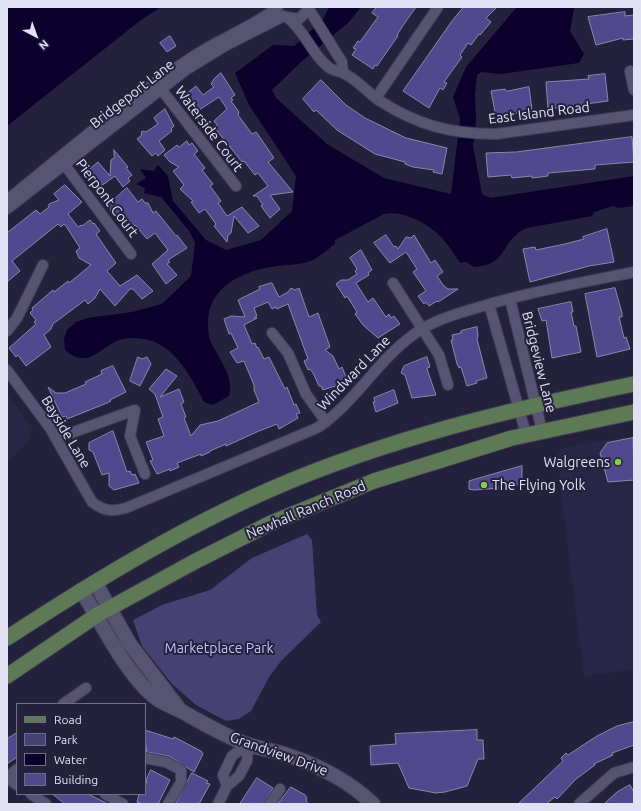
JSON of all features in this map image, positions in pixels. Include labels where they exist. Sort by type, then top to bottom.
[{"type":"main road","name":"Newhall Ranch Road","points":[[7,638],[95,582],[204,521],[276,487],[388,446],[434,431],[535,405],[634,384]]},
{"type":"main road","name":"Newhall Ranch Road","points":[[7,676],[103,612],[194,562],[271,523],[374,481],[526,434],[542,432],[634,412]]},
{"type":"street","points":[[376,98],[438,7]]},
{"type":"street","points":[[308,8],[315,22],[342,62],[343,73]]},
{"type":"street","name":"Bridgeport Lane","points":[[7,209],[110,117],[197,54],[268,16],[283,12],[299,18],[308,8]]},
{"type":"street","name":"East Island Road","points":[[283,12],[302,31],[321,61],[332,71],[343,73],[376,98],[414,119],[436,128],[479,134],[496,134],[634,115]]},
{"type":"street","name":"Bridgeport Lane","points":[[7,200],[186,70],[283,12]]},
{"type":"street","points":[[312,47],[322,44],[325,37]]},
{"type":"street","points":[[630,71],[634,90]]},
{"type":"street","name":"Waterside Court","points":[[161,89],[236,186]]},
{"type":"street","name":"Pierpont Court","points":[[62,161],[131,254]]},
{"type":"street","points":[[7,331],[17,318],[43,265]]},
{"type":"street","name":"Windward Lane","points":[[100,508],[116,511],[126,508],[305,434],[326,422],[342,408],[398,348],[422,328],[449,316],[510,299],[634,272]]},
{"type":"street","points":[[393,283],[439,355],[448,385]]},
{"type":"street","name":"Bridgeview Lane","points":[[510,299],[542,432]]},
{"type":"street","points":[[489,304],[526,434]]},
{"type":"street","points":[[272,333],[288,354],[306,394],[326,422]]},
{"type":"street","name":"Bayside Lane","points":[[7,370],[29,397],[57,438],[85,492],[92,502],[100,508]]},
{"type":"street","points":[[57,438],[135,410],[130,436],[145,474]]},
{"type":"street","name":"Grandview Drive","points":[[95,582],[103,612],[130,668],[146,689],[163,703],[209,727],[248,744],[290,756],[327,770],[344,780],[373,804]]},
{"type":"street","name":"Grandview Drive","points":[[82,590],[103,612]]},
{"type":"street","points":[[64,703],[86,688]]},
{"type":"street","points":[[227,786],[223,775],[232,756],[248,744]]},
{"type":"street","points":[[218,804],[227,786],[239,776],[247,761],[248,744]]},
{"type":"street","points":[[146,758],[166,762],[181,770],[180,782],[168,804]]},
{"type":"street","points":[[579,804],[614,773],[634,767]]},
{"type":"street","points":[[16,770],[7,778],[16,784]]},
{"type":"street","points":[[270,804],[280,789]]},
{"type":"street","points":[[32,795],[46,804]]},
{"type":"street","points":[[107,795],[123,804]]},
{"type":"shaded area","points":[[7,394],[33,429],[24,447],[7,463]]},
{"type":"shaded area","points":[[634,436],[634,669],[584,677],[556,451],[573,445]]},
{"type":"green space","name":"Marketplace Park","points":[[307,534],[312,540],[317,615],[321,622],[281,661],[269,677],[251,711],[239,719],[226,721],[196,705],[172,684],[142,646],[133,620],[162,605],[210,590],[252,558]]},
{"type":"water","points":[[7,7],[161,7],[141,20],[7,126]]},
{"type":"water","points":[[329,7],[361,7],[348,23],[302,61],[272,90],[276,98],[327,144],[384,178],[451,194],[460,119],[453,97],[466,67],[517,7],[577,7],[574,9],[570,31],[584,54],[579,63],[501,74],[481,72],[477,75],[475,94],[476,120],[473,146],[482,194],[490,198],[634,176],[634,206],[618,208],[613,206],[594,212],[592,216],[527,228],[518,233],[512,239],[494,262],[474,267],[466,262],[460,263],[442,238],[423,223],[399,214],[384,214],[335,240],[335,244],[313,260],[260,269],[239,277],[222,289],[210,307],[208,319],[209,337],[230,381],[229,396],[213,405],[204,402],[190,377],[173,355],[163,346],[151,341],[138,338],[123,339],[96,354],[81,358],[74,356],[65,350],[64,339],[67,330],[76,322],[87,318],[132,312],[162,304],[191,276],[195,243],[190,232],[161,197],[144,193],[145,188],[136,184],[146,178],[140,169],[154,171],[158,165],[168,176],[173,201],[206,240],[226,250],[261,240],[292,211],[296,176],[249,105],[235,73],[273,45],[294,46],[322,21]]},
{"type":"building","points":[[377,7],[416,7],[397,35],[398,36],[377,66],[375,65],[373,69],[352,55],[356,49],[353,48],[358,41],[360,42],[378,17],[372,13]]},
{"type":"building","points":[[464,7],[497,7],[486,18],[491,22],[471,45],[468,43],[460,55],[462,57],[444,82],[447,83],[443,90],[440,88],[429,108],[403,91],[452,21]]},
{"type":"building","points":[[625,12],[625,16],[634,15],[634,39],[623,40],[623,38],[596,45],[588,17]]},
{"type":"building","points":[[170,36],[176,46],[167,52],[160,43]]},
{"type":"building","points":[[221,73],[235,95],[231,98],[233,100],[231,101],[239,112],[238,115],[252,134],[256,132],[259,136],[274,158],[268,162],[293,192],[270,195],[280,209],[270,218],[261,206],[263,205],[257,196],[253,196],[268,186],[258,173],[255,175],[244,161],[242,162],[214,127],[217,125],[214,121],[227,109],[219,97],[199,110],[185,95],[196,86],[203,95],[214,87],[211,84]]},
{"type":"building","points":[[605,74],[608,101],[548,109],[546,82],[589,79],[588,76]]},
{"type":"building","points":[[321,80],[346,105],[365,118],[406,138],[447,148],[442,174],[433,172],[434,170],[413,167],[405,164],[405,162],[375,154],[337,130],[316,110],[314,112],[303,99]]},
{"type":"building","points":[[529,87],[532,110],[496,117],[491,91],[505,89],[507,91]]},
{"type":"building","points":[[165,109],[174,126],[171,129],[172,131],[159,141],[165,150],[158,156],[156,153],[152,156],[137,139],[141,136],[142,131],[146,132],[158,124],[154,118]]},
{"type":"building","points":[[632,137],[634,162],[595,165],[595,169],[548,173],[548,176],[532,178],[532,176],[512,178],[511,175],[488,177],[486,153],[516,152]]},
{"type":"building","points":[[187,141],[189,145],[192,143],[198,151],[194,154],[205,168],[202,170],[213,184],[210,186],[221,201],[218,203],[227,216],[242,207],[259,226],[248,233],[234,216],[231,233],[228,235],[227,242],[214,226],[216,224],[205,209],[199,213],[191,202],[193,201],[180,189],[184,185],[173,171],[179,167],[170,162],[164,155],[177,145],[179,147]]},
{"type":"building","points":[[114,150],[128,167],[126,168],[132,175],[128,178],[130,181],[123,187],[115,176],[101,186],[87,171],[98,162],[110,176],[111,160],[114,158]]},
{"type":"building","points":[[65,185],[82,202],[68,214],[78,227],[90,220],[93,224],[94,223],[100,231],[96,234],[116,263],[107,271],[120,286],[137,275],[153,291],[142,299],[133,289],[130,289],[115,306],[100,289],[95,298],[88,304],[85,300],[53,324],[51,329],[44,335],[51,347],[26,366],[18,355],[16,357],[9,348],[36,324],[34,322],[36,320],[30,313],[33,310],[32,308],[53,290],[54,292],[68,281],[69,283],[91,265],[79,258],[76,251],[80,248],[66,226],[64,224],[61,227],[58,224],[12,261],[20,271],[7,282],[7,233],[36,210],[40,214],[49,207],[49,204],[59,200],[54,194]]},
{"type":"building","points":[[127,188],[138,202],[142,199],[145,203],[148,203],[153,213],[156,211],[187,248],[168,260],[170,262],[167,264],[177,275],[166,284],[152,264],[168,250],[155,233],[147,239],[135,225],[131,228],[120,214],[116,218],[110,210],[111,209],[108,205]]},
{"type":"building","points":[[607,229],[614,262],[589,266],[530,282],[523,249],[535,247],[536,250],[565,244],[584,239],[583,237]]},
{"type":"building","points":[[386,235],[394,247],[396,246],[398,249],[406,237],[411,238],[414,235],[431,263],[435,260],[443,272],[437,276],[443,285],[448,289],[458,289],[429,306],[426,302],[424,304],[418,296],[426,291],[413,272],[417,269],[406,252],[390,263],[374,243]]},
{"type":"building","points":[[361,250],[372,270],[368,273],[369,275],[356,283],[368,302],[373,298],[386,317],[389,314],[391,318],[394,316],[400,324],[378,338],[363,325],[355,314],[357,312],[347,296],[345,298],[336,284],[341,280],[348,280],[357,274],[355,271],[357,269],[350,258]]},
{"type":"building","points":[[272,283],[279,297],[288,292],[291,288],[295,290],[299,288],[309,317],[318,313],[330,347],[325,350],[333,356],[339,369],[342,367],[348,382],[323,390],[321,386],[319,386],[313,373],[310,369],[308,370],[304,361],[308,359],[288,304],[277,309],[276,307],[272,309],[268,302],[254,308],[257,316],[254,318],[257,318],[244,325],[252,344],[255,343],[264,359],[269,357],[285,389],[287,387],[294,405],[296,404],[300,413],[296,414],[298,418],[279,429],[277,424],[226,446],[226,444],[201,456],[201,454],[177,463],[179,467],[157,474],[150,461],[153,460],[146,442],[164,436],[158,419],[163,417],[155,394],[149,389],[166,369],[177,376],[160,397],[179,389],[184,402],[181,404],[186,417],[184,418],[191,436],[200,425],[218,421],[259,402],[244,361],[237,363],[230,352],[238,348],[231,333],[229,334],[224,319],[231,316],[245,317],[238,300],[260,289],[259,287]]},
{"type":"building","points":[[615,288],[622,313],[622,317],[619,317],[624,338],[626,337],[630,349],[597,357],[585,294]]},
{"type":"building","points":[[571,302],[573,312],[571,312],[574,326],[576,326],[581,352],[552,358],[546,320],[542,321],[538,309]]},
{"type":"building","points":[[477,327],[477,339],[487,378],[476,381],[477,383],[467,386],[461,367],[459,368],[457,364],[451,340],[453,340],[452,335]]},
{"type":"building","points":[[138,357],[142,359],[147,357],[151,364],[140,386],[130,381]]},
{"type":"building","points":[[427,357],[430,367],[427,368],[436,395],[412,398],[405,375],[401,373],[404,366]]},
{"type":"building","points":[[113,366],[126,392],[107,403],[67,419],[66,416],[62,417],[48,387],[56,393],[65,393],[86,384],[85,382],[102,374],[101,371]]},
{"type":"building","points":[[394,390],[398,403],[376,412],[373,402],[375,402],[374,398]]},
{"type":"building","points":[[113,431],[127,472],[130,471],[132,475],[135,474],[139,483],[114,490],[109,486],[109,473],[102,475],[93,452],[89,450],[89,443]]},
{"type":"building","name":"Walgreens","points":[[633,438],[634,480],[608,482],[600,453],[607,443]]},
{"type":"building","points":[[522,466],[522,479],[515,487],[474,490],[469,489],[469,481]]},
{"type":"building","points":[[634,722],[634,745],[612,753],[613,755],[594,764],[595,765],[576,779],[557,799],[555,797],[546,804],[518,804],[563,761],[561,758],[566,753],[568,755],[597,736],[617,726]]},
{"type":"building","points":[[146,730],[173,739],[174,737],[201,751],[203,754],[194,772],[169,756],[147,752]]},
{"type":"building","points":[[477,730],[477,740],[483,740],[484,759],[478,759],[467,786],[436,793],[409,788],[398,763],[371,765],[370,746],[396,744],[395,734]]},
{"type":"building","points":[[16,734],[16,758],[7,764],[7,739]]},
{"type":"building","points":[[151,770],[170,780],[158,804],[143,804],[137,802],[139,795],[146,795],[146,781]]},
{"type":"building","points":[[192,773],[208,781],[206,783],[210,784],[199,804],[176,804]]},
{"type":"building","points":[[257,778],[273,788],[264,804],[240,804]]},
{"type":"building","points":[[630,785],[634,792],[634,804],[604,804],[617,792]]},
{"type":"building","points":[[291,787],[305,795],[308,804],[278,804]]},
{"type":"building","points":[[54,795],[90,795],[108,804],[65,804]]},
{"type":"place","name":"Walgreens","points":[[618,462]]},
{"type":"place","name":"The Flying Yolk","points":[[484,485]]}]
